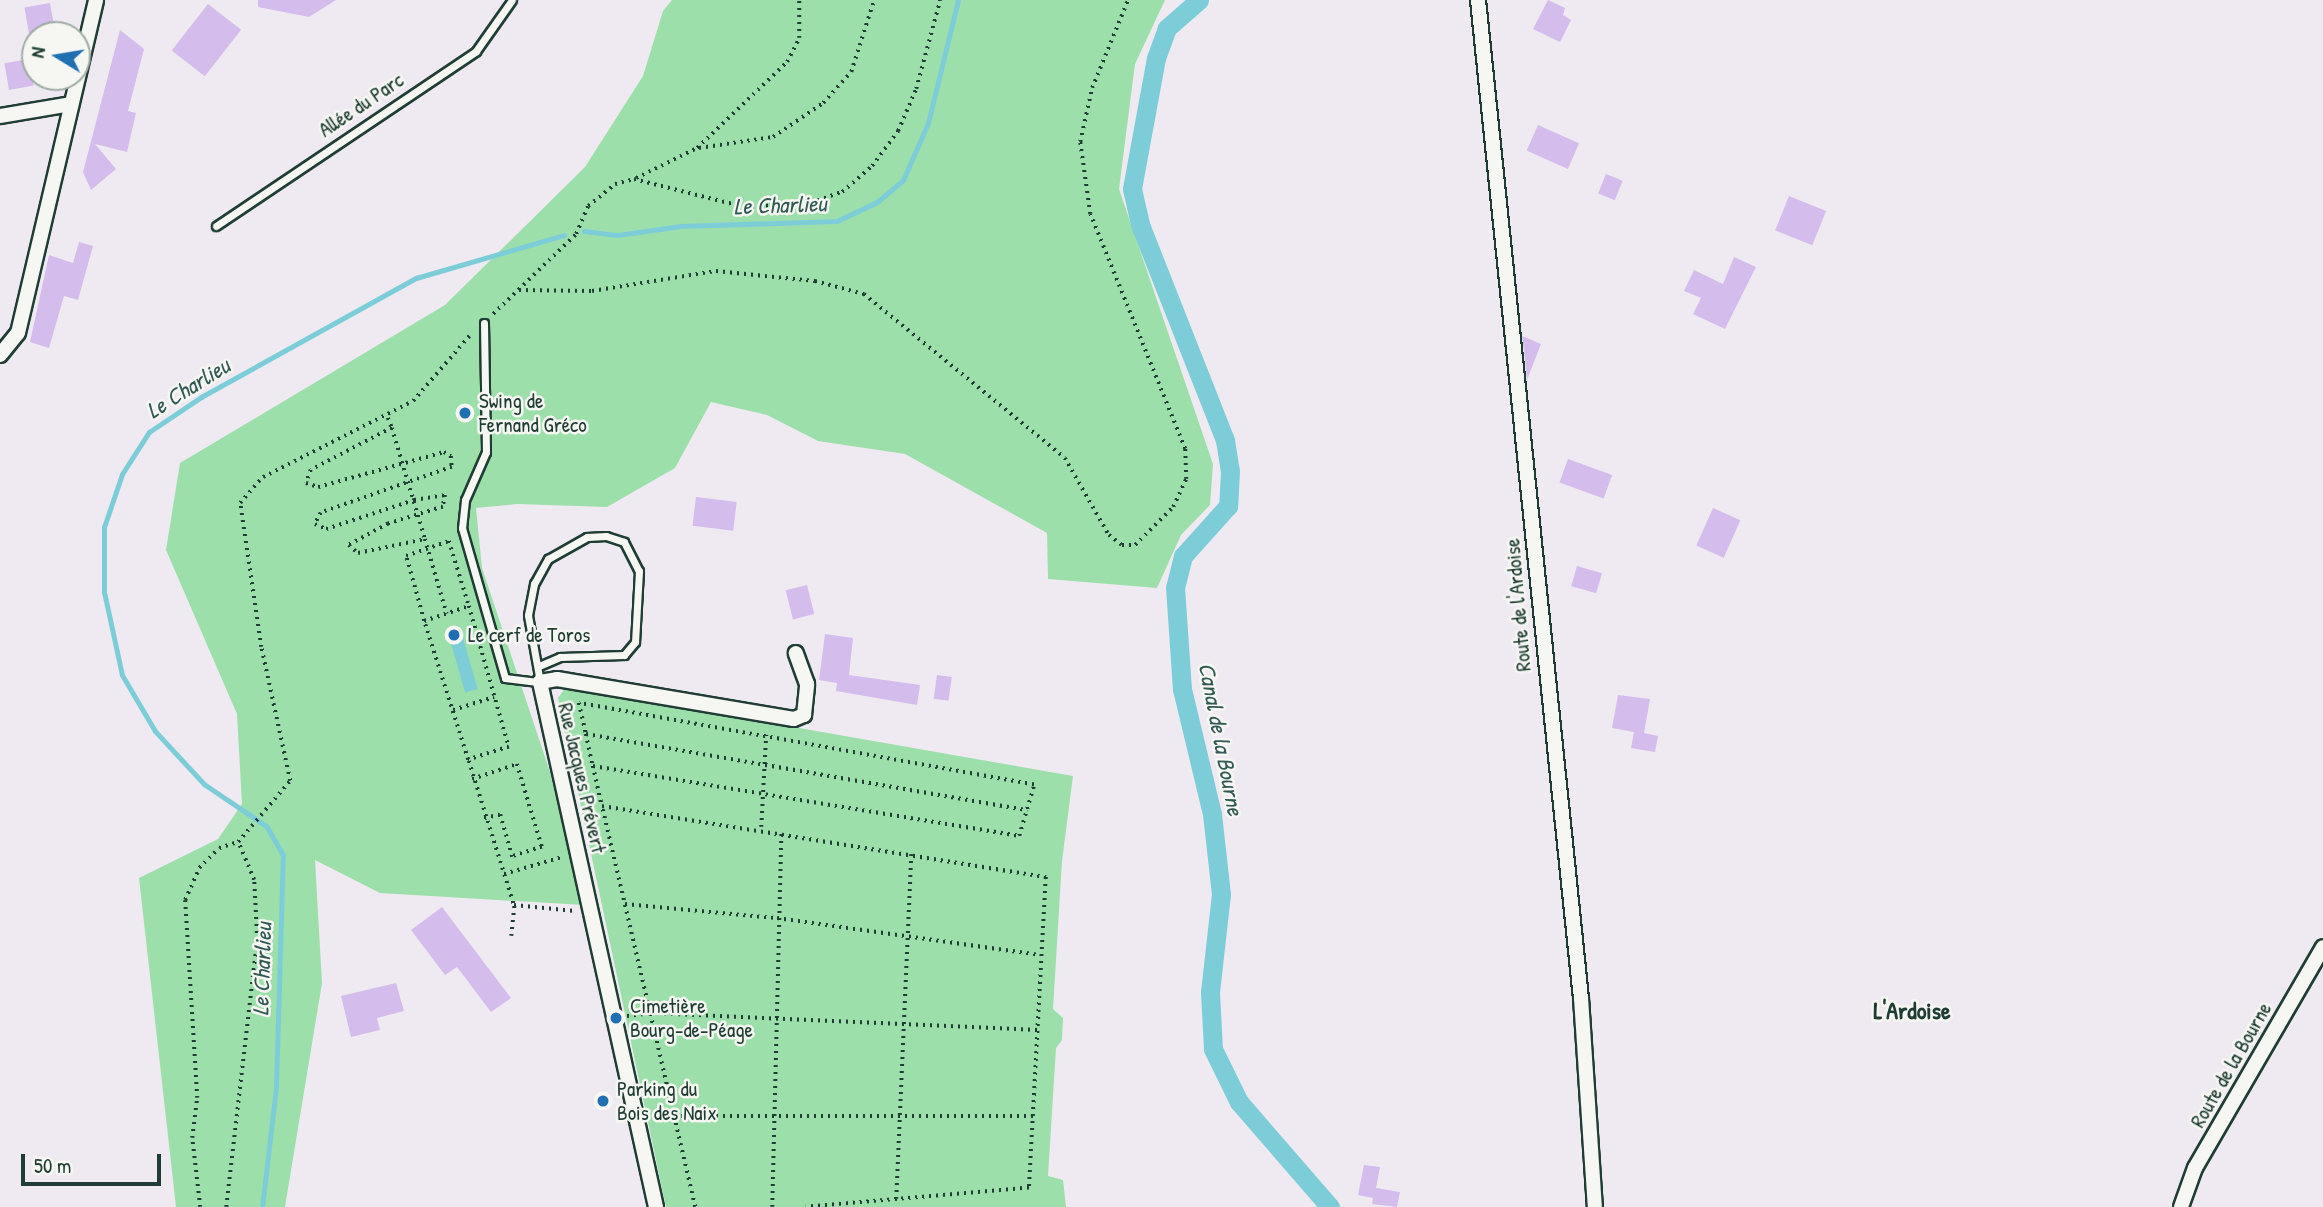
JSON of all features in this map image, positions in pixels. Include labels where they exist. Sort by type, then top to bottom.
[{"type":"street","points":[[0,355],[18,333],[96,0]]},
{"type":"street","name":"Route de l'Ardoise","points":[[1478,0],[1581,998],[1595,1207]]},
{"type":"street","points":[[0,116],[71,104]]},
{"type":"street","name":"Rue Jacques Prévert","points":[[656,1207],[540,682],[557,679],[794,719],[804,715],[807,684],[796,653]]},
{"type":"street","name":"Route de la Bourne","points":[[2181,1207],[2195,1168],[2323,947]]},
{"type":"lane","name":"Allée du Parc","points":[[216,226],[476,51],[512,0]]},
{"type":"lane","points":[[484,323],[486,452],[465,500],[462,528],[505,678],[540,682],[541,665],[528,615],[534,584],[548,559],[587,537],[624,542],[642,588],[635,642],[624,655],[608,659],[560,657],[541,665]]},
{"type":"path","points":[[200,1207],[192,1138],[197,1098],[185,900],[199,868],[219,848],[239,842],[275,803],[290,781],[261,647],[240,503],[263,477],[388,418],[412,401],[484,323],[576,234],[595,198],[697,148],[787,62],[799,38],[799,0]]},
{"type":"path","points":[[697,148],[773,137],[823,103],[851,72],[874,0]]},
{"type":"path","points":[[634,179],[746,207],[811,203],[842,192],[872,166],[898,131],[916,89],[940,0]]},
{"type":"path","points":[[517,290],[592,290],[716,271],[815,281],[864,294],[1065,458],[1109,535],[1122,545],[1135,545],[1172,507],[1186,479],[1185,449],[1090,214],[1080,142],[1092,88],[1128,0]]},
{"type":"path","points":[[388,418],[410,483],[447,614]]},
{"type":"path","points":[[393,428],[311,470],[306,483],[318,487],[447,452],[454,461],[445,471],[321,513],[315,524],[326,529],[439,494],[447,501],[349,545],[358,553],[425,539]]},
{"type":"path","points":[[468,760],[509,747],[449,541],[406,556],[468,760],[483,819],[514,905],[511,936]]},
{"type":"path","points":[[424,621],[469,606]]},
{"type":"path","points":[[453,710],[495,697]]},
{"type":"path","points":[[593,766],[1019,836],[1034,785],[579,703],[586,734],[593,766],[602,806],[625,904],[649,1013],[695,1207]]},
{"type":"path","points":[[586,734],[1028,810]]},
{"type":"path","points":[[761,828],[766,735]]},
{"type":"path","points":[[472,779],[517,764],[542,847],[512,857],[500,815],[483,819]]},
{"type":"path","points":[[602,806],[781,831],[1046,877],[1029,1188],[806,1207]]},
{"type":"path","points":[[772,1207],[774,1019],[781,831]]},
{"type":"path","points":[[226,1207],[257,940],[254,880],[239,842]]},
{"type":"path","points":[[504,874],[577,853]]},
{"type":"path","points":[[896,1199],[907,1025],[911,854]]},
{"type":"path","points":[[625,904],[777,918],[1040,955]]},
{"type":"path","points":[[514,905],[591,913]]},
{"type":"path","points":[[616,1018],[649,1013],[1038,1030]]},
{"type":"path","points":[[674,1116],[1033,1116]]},
{"type":"green space","points":[[672,0],[1165,0],[1135,64],[1119,189],[1213,464],[1210,505],[1181,535],[1157,588],[1048,579],[1047,533],[905,454],[818,441],[767,415],[711,402],[675,468],[607,507],[517,504],[476,508],[482,568],[549,769],[584,905],[380,893],[315,860],[322,983],[285,1207],[176,1207],[139,878],[218,839],[242,804],[237,714],[166,550],[180,463],[445,305],[585,167],[643,76],[663,11]]},
{"type":"green space","points":[[566,687],[1073,776],[1062,861],[1053,1009],[1063,1018],[1062,1040],[1056,1048],[1048,1176],[1063,1180],[1066,1207],[666,1207],[558,698]]},
{"type":"water","points":[[463,638],[478,689],[465,693],[451,642]]},
{"type":"building","points":[[258,0],[336,0],[309,17],[258,7]]},
{"type":"building","points":[[1548,0],[1565,8],[1563,15],[1571,20],[1560,42],[1533,29]]},
{"type":"building","points":[[50,3],[53,21],[27,21],[24,8]]},
{"type":"building","points":[[208,4],[241,30],[205,76],[172,50]]},
{"type":"building","points":[[120,30],[144,49],[128,111],[136,113],[127,152],[95,144],[116,169],[91,190],[83,172]]},
{"type":"building","points":[[21,60],[21,88],[9,90],[4,63]]},
{"type":"building","points":[[1538,125],[1579,143],[1568,169],[1527,151]]},
{"type":"building","points":[[1606,174],[1623,181],[1615,200],[1598,193]]},
{"type":"building","points":[[1789,196],[1826,211],[1812,245],[1775,230]]},
{"type":"building","points":[[79,242],[93,246],[78,300],[64,296],[49,348],[30,342],[49,255],[73,263]]},
{"type":"building","points":[[1734,257],[1756,267],[1725,329],[1693,314],[1701,298],[1684,291],[1694,270],[1723,284]]},
{"type":"building","points":[[1522,336],[1541,344],[1527,380],[1524,349]]},
{"type":"building","points":[[1568,459],[1612,475],[1604,499],[1559,482]]},
{"type":"building","points":[[696,497],[737,502],[733,531],[692,526]]},
{"type":"building","points":[[1713,508],[1740,520],[1724,558],[1696,545]]},
{"type":"building","points":[[1577,566],[1602,573],[1596,593],[1571,586]]},
{"type":"building","points":[[807,585],[814,614],[793,619],[786,590]]},
{"type":"building","points":[[825,634],[853,638],[849,675],[920,685],[917,705],[836,691],[837,683],[819,680]]},
{"type":"building","points":[[937,675],[952,677],[949,701],[934,699]]},
{"type":"building","points":[[1618,695],[1650,699],[1644,733],[1658,736],[1655,752],[1631,748],[1634,732],[1612,728]]},
{"type":"building","points":[[442,907],[511,998],[491,1012],[457,967],[445,975],[411,930]]},
{"type":"building","points":[[396,983],[404,1011],[377,1018],[380,1030],[351,1037],[341,996]]},
{"type":"building","points":[[1364,1165],[1380,1167],[1376,1188],[1400,1192],[1397,1207],[1372,1204],[1373,1198],[1358,1195]]},
{"type":"waterway","name":"Le Charlieu","points":[[584,231],[618,235],[680,226],[837,221],[877,202],[903,180],[928,123],[958,0]]},
{"type":"waterway","name":"Canal de la Bourne","points":[[1199,0],[1167,28],[1156,58],[1132,189],[1141,227],[1225,440],[1230,471],[1228,506],[1183,556],[1175,587],[1182,689],[1212,814],[1221,894],[1210,992],[1213,1049],[1239,1102],[1330,1207]]},
{"type":"waterway","name":"Le Charlieu","points":[[262,1207],[276,1087],[283,855],[266,826],[204,784],[155,731],[122,675],[104,592],[104,527],[122,474],[149,432],[201,397],[416,278],[564,235]]},
{"type":"place","name":"Swing de Fernand Gréco","points":[[465,413]]},
{"type":"place","name":"Le cerf de Toros","points":[[454,635]]},
{"type":"place","name":"Cimetière Bourg-de-Péage","points":[[616,1018]]},
{"type":"place","name":"Parking du Bois des Naix","points":[[603,1101]]},
{"type":"district","name":"L'Ardoise","points":[[1912,1011]]}]
